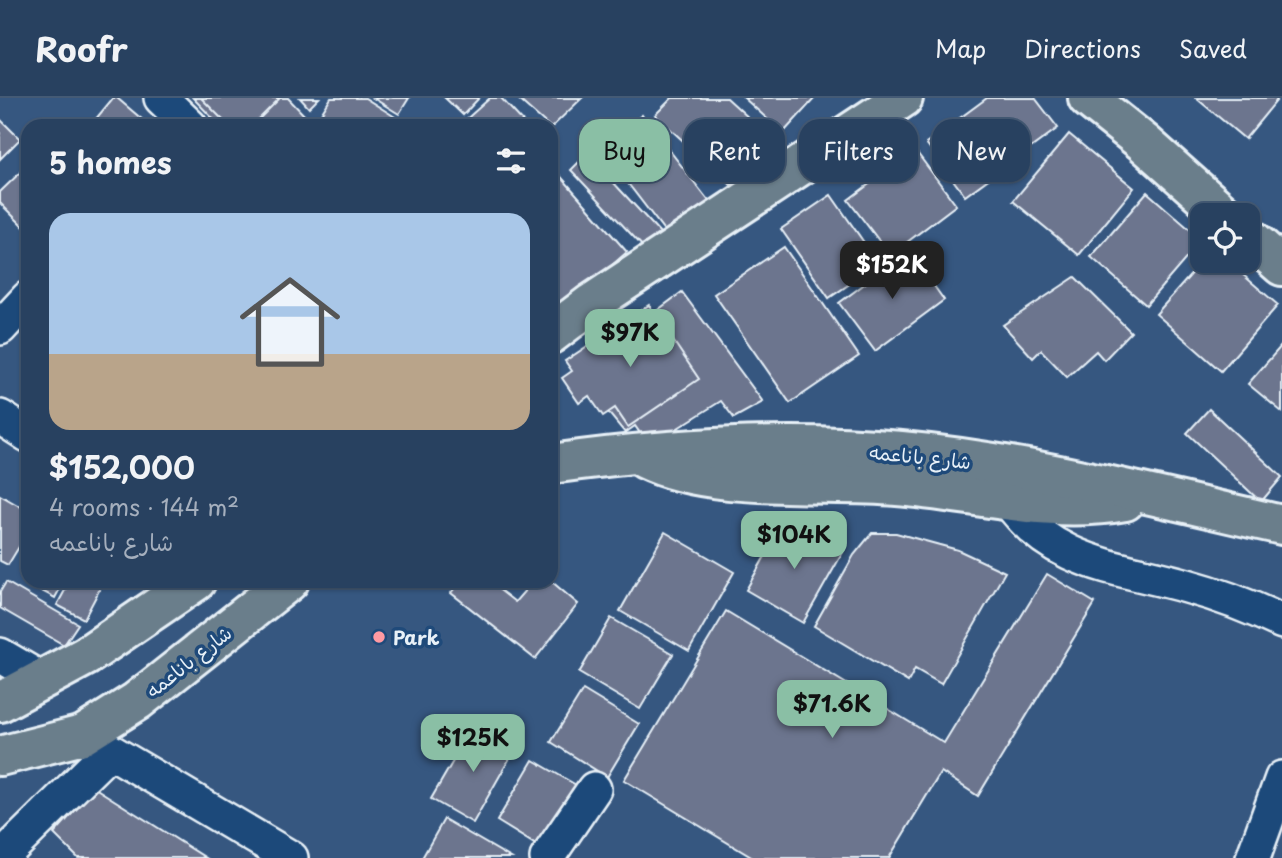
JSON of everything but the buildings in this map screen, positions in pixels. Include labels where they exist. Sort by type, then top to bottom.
[{"type":"highway","points":[[558,329],[592,303],[903,98]]},
{"type":"highway","points":[[1087,98],[1143,142],[1212,203]]},
{"type":"highway","points":[[1122,98],[1125,112],[1143,142]]},
{"type":"highway","points":[[1260,247],[1282,266]]},
{"type":"highway","points":[[558,342],[592,303]]},
{"type":"highway","points":[[558,444],[569,450],[639,456],[695,477],[877,484],[1008,500],[1084,505],[1149,495]]},
{"type":"highway","name":"شارع باناعمه","points":[[558,463],[709,448],[900,451],[998,464],[1282,525]]},
{"type":"highway","points":[[0,702],[86,656],[186,588]]},
{"type":"highway","name":"شارع باناعمه","points":[[0,756],[96,743],[137,701],[280,588]]},
{"type":"street","points":[[161,98],[182,119]]},
{"type":"street","points":[[0,328],[21,306]]},
{"type":"street","points":[[0,417],[21,430]]},
{"type":"street","points":[[1008,500],[1019,516],[1046,541],[1079,558],[1214,594],[1282,622]]},
{"type":"street","points":[[0,655],[43,680]]},
{"type":"street","points":[[1,858],[96,743],[275,854]]},
{"type":"street","points":[[1253,858],[1282,778]]},
{"type":"street","points":[[547,858],[594,789]]},
{"type":"place","name":"Park","points":[[379,637]]}]
